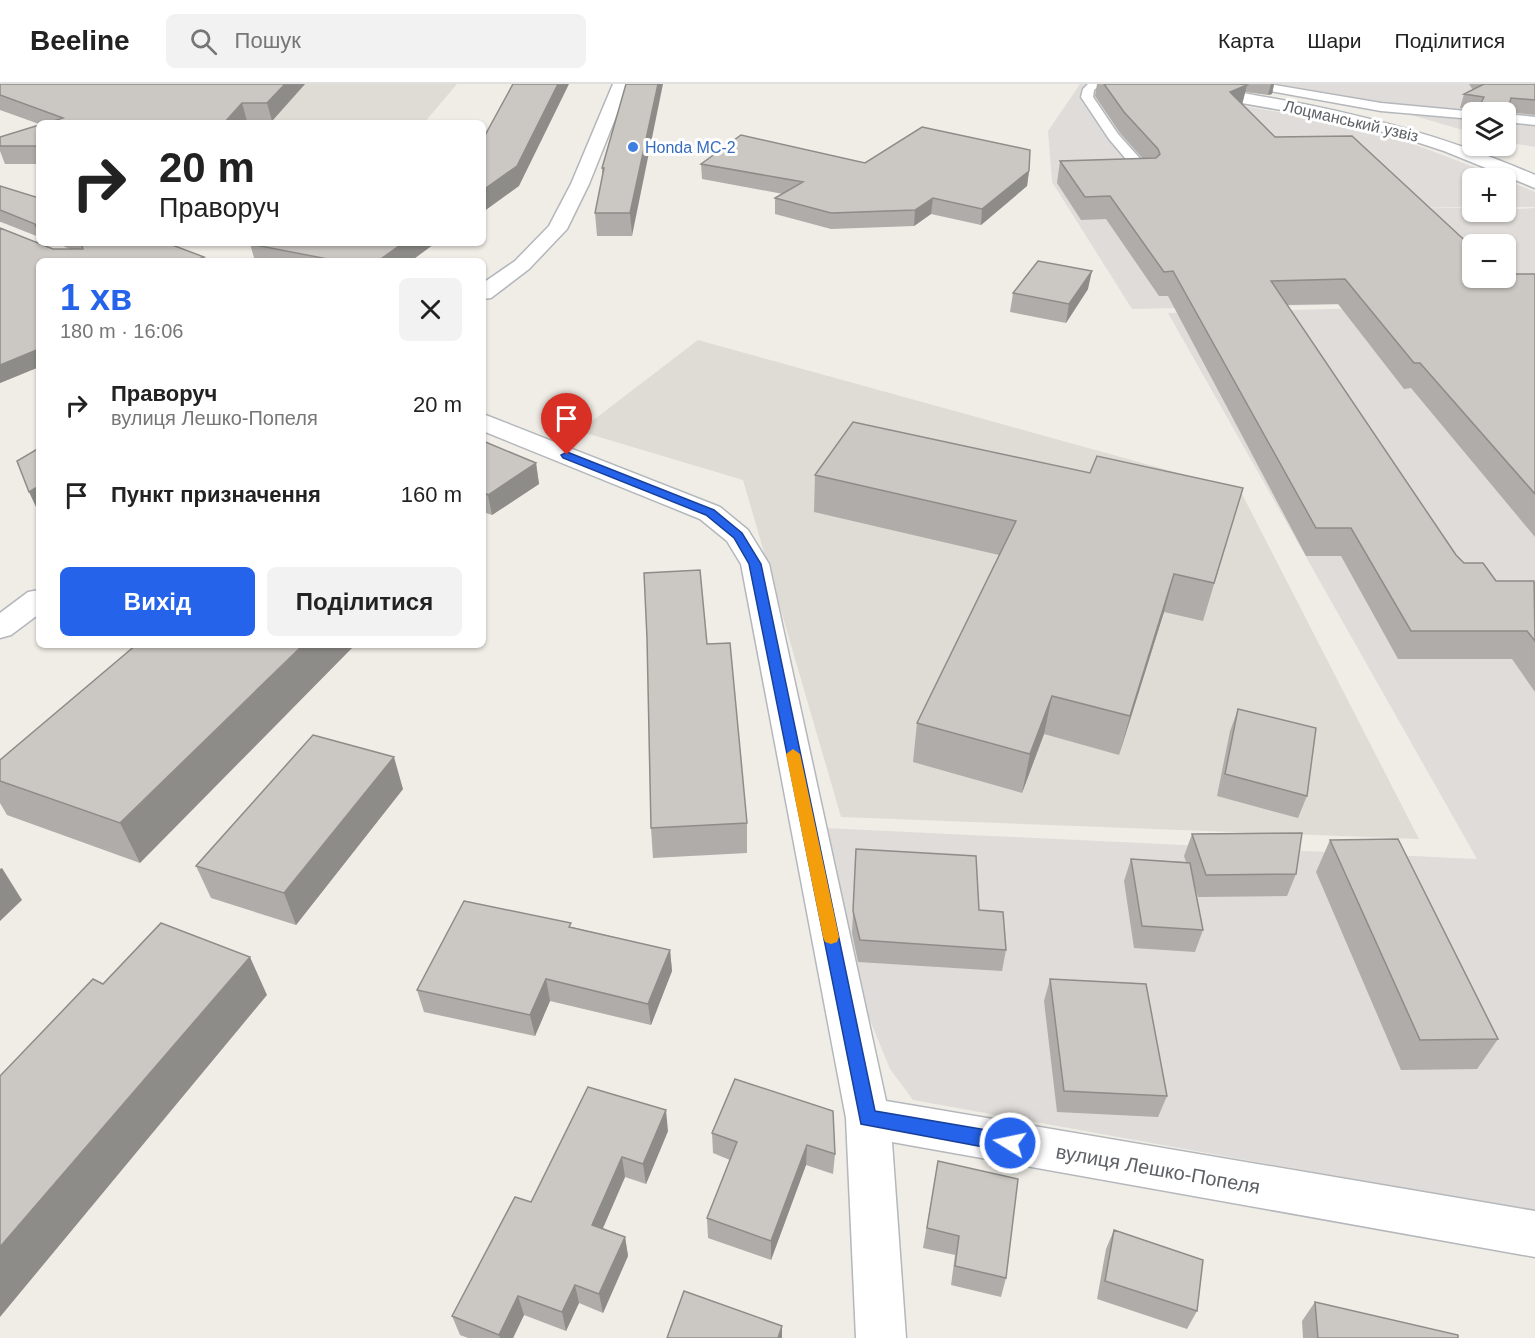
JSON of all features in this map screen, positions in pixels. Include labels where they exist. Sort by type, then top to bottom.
[{"type":"street","points":[[486,291],[522,265],[557,229],[580,184],[621,84]]},
{"type":"street","name":"Лоцманський узвіз","points":[[1161,84],[1317,111],[1400,130],[1470,153],[1535,182]]},
{"type":"street","points":[[486,423],[710,513],[738,536],[755,564],[868,1119],[881,1338]]},
{"type":"street","points":[[0,628],[36,601]]},
{"type":"street","name":"вулиця Лешко-Попеля","points":[[868,1119],[1535,1234]]},
{"type":"lane","points":[[1095,84],[1089,89],[1087,97],[1113,136],[1147,175]]},
{"type":"lane","points":[[1248,84],[1381,107],[1462,114]]},
{"type":"lane","points":[[1516,119],[1535,122]]},
{"type":"shaded area","points":[[41,84],[457,84],[427,120],[107,120]]},
{"type":"shaded area","points":[[1080,84],[1116,84],[1342,123],[1384,133],[1477,168],[1462,168],[1462,207],[1393,207],[1462,208],[1462,222],[1516,222],[1516,209],[1535,208],[1535,436],[1413,303],[1132,309],[1052,182],[1048,131]]},
{"type":"shaded area","points":[[1273,84],[1535,84],[1535,147],[1516,144],[1516,102],[1462,102],[1462,130],[1350,97]]},
{"type":"shaded area","points":[[1516,184],[1535,192],[1535,207],[1516,207]]},
{"type":"shaded area","points":[[1413,307],[1535,443],[1535,1212],[913,1100],[890,1069],[843,954],[824,828],[1477,859],[1168,313]]},
{"type":"shaded area","points":[[698,340],[1240,490],[1419,839],[841,817],[743,480],[579,431]]},
{"type":"building","points":[[0,84],[285,84],[267,103],[242,103],[227,120],[57,120],[63,118],[0,95]]},
{"type":"building","points":[[513,84],[558,84],[517,166],[486,188],[486,134]]},
{"type":"building","points":[[626,84],[658,84],[630,213],[595,213],[604,168],[602,168]]},
{"type":"building","points":[[1104,84],[1247,85],[1230,92],[1275,137],[1352,136],[1462,238],[1462,288],[1516,288],[1516,274],[1535,274],[1535,494],[1420,363],[1414,363],[1345,279],[1271,281],[1456,555],[1464,563],[1483,563],[1496,581],[1534,581],[1535,641],[1527,631],[1411,631],[1351,528],[1316,528],[1173,271],[1164,272],[1110,196],[1085,197],[1060,161],[1156,158],[1160,154],[1158,149],[1124,112]]},
{"type":"building","points":[[1484,84],[1535,84],[1535,100],[1511,98],[1510,102],[1482,102],[1484,97],[1464,94]]},
{"type":"building","points":[[36,126],[36,146],[0,146],[0,137]]},
{"type":"building","points":[[922,127],[1030,150],[1029,171],[982,209],[933,198],[915,210],[831,213],[775,198],[803,182],[701,164],[741,135],[865,163]]},
{"type":"building","points":[[0,186],[36,197],[36,227],[35,224],[0,210]]},
{"type":"building","points":[[0,228],[36,242],[36,246],[53,249],[83,249],[82,246],[175,246],[204,257],[36,258],[36,350],[0,365]]},
{"type":"building","points":[[260,246],[399,246],[382,258],[322,258]]},
{"type":"building","points":[[1038,261],[1092,271],[1069,304],[1013,293]]},
{"type":"building","points":[[853,422],[1090,473],[1097,456],[1243,488],[1214,583],[1174,574],[1130,716],[1052,696],[1030,754],[917,723],[1016,521],[815,475]]},
{"type":"building","points":[[486,442],[536,463],[488,495],[486,494]]},
{"type":"building","points":[[36,450],[36,488],[29,492],[17,461]]},
{"type":"building","points":[[700,570],[707,644],[730,643],[747,823],[651,828],[644,573]]},
{"type":"building","points":[[132,648],[300,648],[120,823],[0,781],[0,760]]},
{"type":"building","points":[[1238,709],[1316,728],[1307,796],[1225,774]]},
{"type":"building","points":[[313,735],[394,757],[284,893],[196,866]]},
{"type":"building","points":[[1302,833],[1296,874],[1206,875],[1192,834]]},
{"type":"building","points":[[1398,839],[1498,1039],[1420,1040],[1330,840]]},
{"type":"building","points":[[856,849],[976,856],[979,910],[1003,912],[1006,950],[860,940],[853,911]]},
{"type":"building","points":[[1131,859],[1190,863],[1203,930],[1142,926]]},
{"type":"building","points":[[464,901],[571,923],[569,927],[670,950],[648,1004],[546,979],[530,1015],[417,990]]},
{"type":"building","points":[[161,923],[250,957],[0,1247],[0,1076],[93,979],[103,984]]},
{"type":"building","points":[[1050,979],[1146,984],[1167,1096],[1064,1091]]},
{"type":"building","points":[[735,1079],[833,1111],[835,1154],[807,1145],[771,1241],[707,1218],[737,1142],[712,1133]]},
{"type":"building","points":[[588,1087],[666,1110],[643,1164],[622,1157],[592,1225],[625,1237],[599,1294],[575,1285],[562,1312],[518,1296],[499,1335],[452,1316],[515,1197],[531,1202]]},
{"type":"building","points":[[938,1161],[1018,1179],[1006,1278],[955,1266],[959,1236],[927,1228]]},
{"type":"building","points":[[1114,1230],[1203,1260],[1197,1311],[1105,1281]]},
{"type":"building","points":[[684,1291],[782,1326],[778,1338],[667,1338]]},
{"type":"building","points":[[1315,1302],[1458,1335],[1458,1338],[1318,1338]]},
{"type":"slow traffic","points":[[793,754],[831,937]]},
{"type":"place","name":"Honda МС-2","points":[[633,147]]},
{"type":"route","points":[[567,455],[710,513],[738,536],[755,564],[868,1119],[1010,1143]]}]
